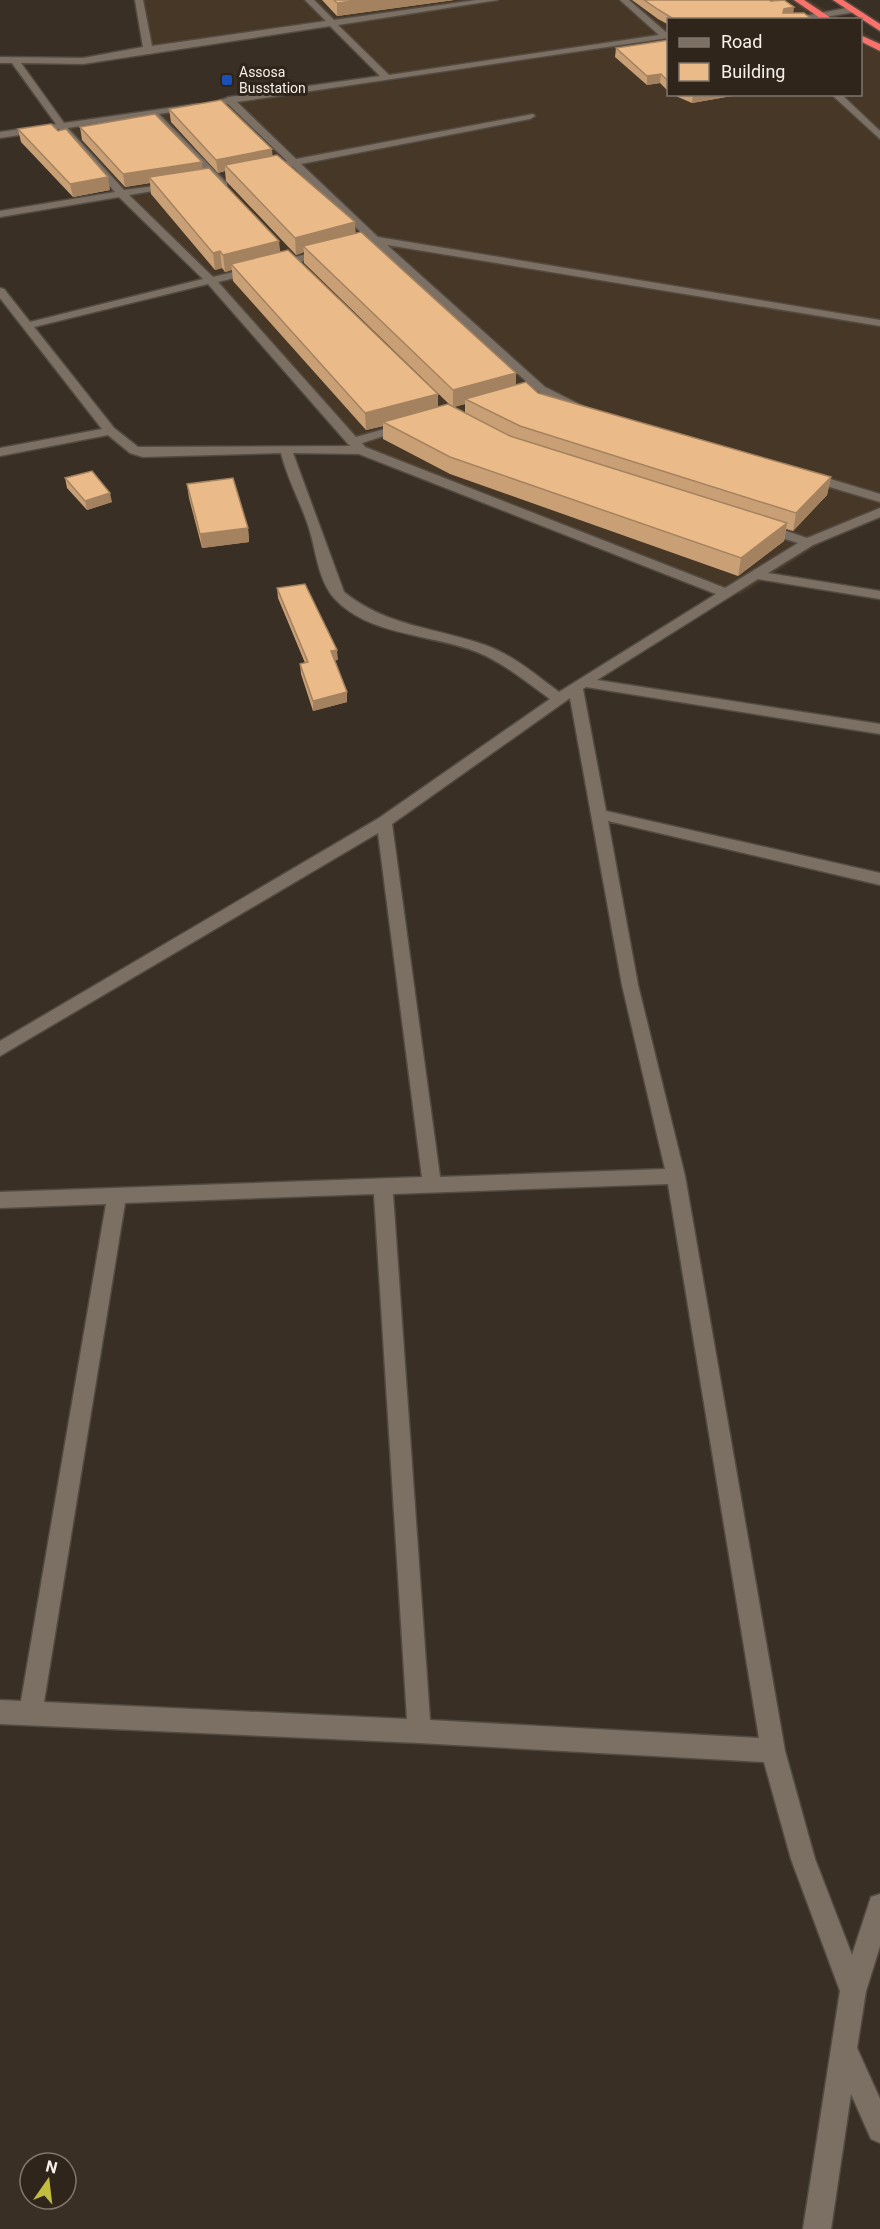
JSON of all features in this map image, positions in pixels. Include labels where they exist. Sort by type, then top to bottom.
[{"type":"highway","points":[[798,0],[827,18]]},
{"type":"highway","points":[[837,0],[880,28]]},
{"type":"highway","points":[[862,38],[880,48]]},
{"type":"street","points":[[139,0],[148,49]]},
{"type":"street","points":[[309,0],[387,78]]},
{"type":"street","points":[[0,60],[83,61],[148,49],[494,0]]},
{"type":"street","points":[[624,0],[667,36]]},
{"type":"street","points":[[801,18],[852,10]]},
{"type":"street","points":[[0,135],[667,36]]},
{"type":"street","points":[[15,61],[62,126],[121,193],[210,280],[357,446],[726,593]]},
{"type":"street","points":[[837,96],[880,136]]},
{"type":"street","points":[[229,100],[535,391],[591,413]]},
{"type":"street","points":[[153,113],[231,194]]},
{"type":"street","points":[[271,167],[530,116]]},
{"type":"street","points":[[0,214],[184,183]]},
{"type":"street","points":[[27,326],[375,240],[880,323]]},
{"type":"street","points":[[1,294],[110,431],[134,450],[143,453],[357,446],[418,424]]},
{"type":"street","points":[[0,452],[110,431]]},
{"type":"street","points":[[286,449],[326,558],[333,587],[340,595],[377,617],[419,634],[471,645],[573,691],[880,729]]},
{"type":"street","points":[[791,471],[880,498]]},
{"type":"street","points":[[0,1049],[384,822],[573,691],[808,542],[880,512]]},
{"type":"street","points":[[752,524],[808,542]]},
{"type":"street","points":[[757,575],[880,595]]},
{"type":"street","points":[[573,691],[630,985],[676,1176],[773,1751],[803,1859],[853,1991]]},
{"type":"street","points":[[598,814],[880,879]]},
{"type":"street","points":[[384,822],[432,1183]]},
{"type":"street","points":[[0,1200],[676,1176]]},
{"type":"street","points":[[383,1185],[419,1731]]},
{"type":"street","points":[[30,1715],[117,1195]]},
{"type":"street","points":[[0,1712],[419,1731],[773,1751]]},
{"type":"street","points":[[817,2229],[853,1991],[880,1906]]},
{"type":"street","points":[[843,2046],[880,2130]]},
{"type":"shaded area","points":[[142,0],[489,0],[403,14],[504,0],[810,0],[839,18],[667,18],[667,96],[862,96],[862,32],[880,42],[880,506],[740,595],[358,445],[62,125],[382,76],[335,23],[150,48]]},
{"type":"building","points":[[334,0],[362,0],[337,3]]},
{"type":"building","points":[[644,0],[784,0],[794,7],[784,9],[783,13],[804,13],[810,18],[672,18]]},
{"type":"building","points":[[667,40],[667,80],[661,74],[647,76],[616,48]]},
{"type":"building","points":[[221,100],[272,149],[216,160],[169,109]]},
{"type":"building","points":[[155,114],[202,162],[123,174],[80,127]]},
{"type":"building","points":[[51,124],[58,131],[66,129],[108,177],[70,184],[18,129]]},
{"type":"building","points":[[277,155],[355,222],[295,238],[225,165]]},
{"type":"building","points":[[209,168],[279,241],[223,255],[220,251],[213,253],[149,177]]},
{"type":"building","points":[[361,232],[516,373],[453,390],[303,246]]},
{"type":"building","points":[[288,250],[438,394],[365,413],[231,264]]},
{"type":"building","points":[[526,382],[538,393],[831,477],[796,513],[520,426],[465,399]]},
{"type":"building","points":[[448,404],[510,436],[787,523],[741,558],[450,457],[383,422]]},
{"type":"building","points":[[92,471],[110,493],[85,501],[65,478]]},
{"type":"building","points":[[233,478],[248,528],[200,534],[187,484]]},
{"type":"building","points":[[305,584],[337,650],[331,651],[347,692],[313,701],[300,664],[308,662],[277,588]]},
{"type":"place","name":"Assosa Busstation","points":[[227,80]]}]
